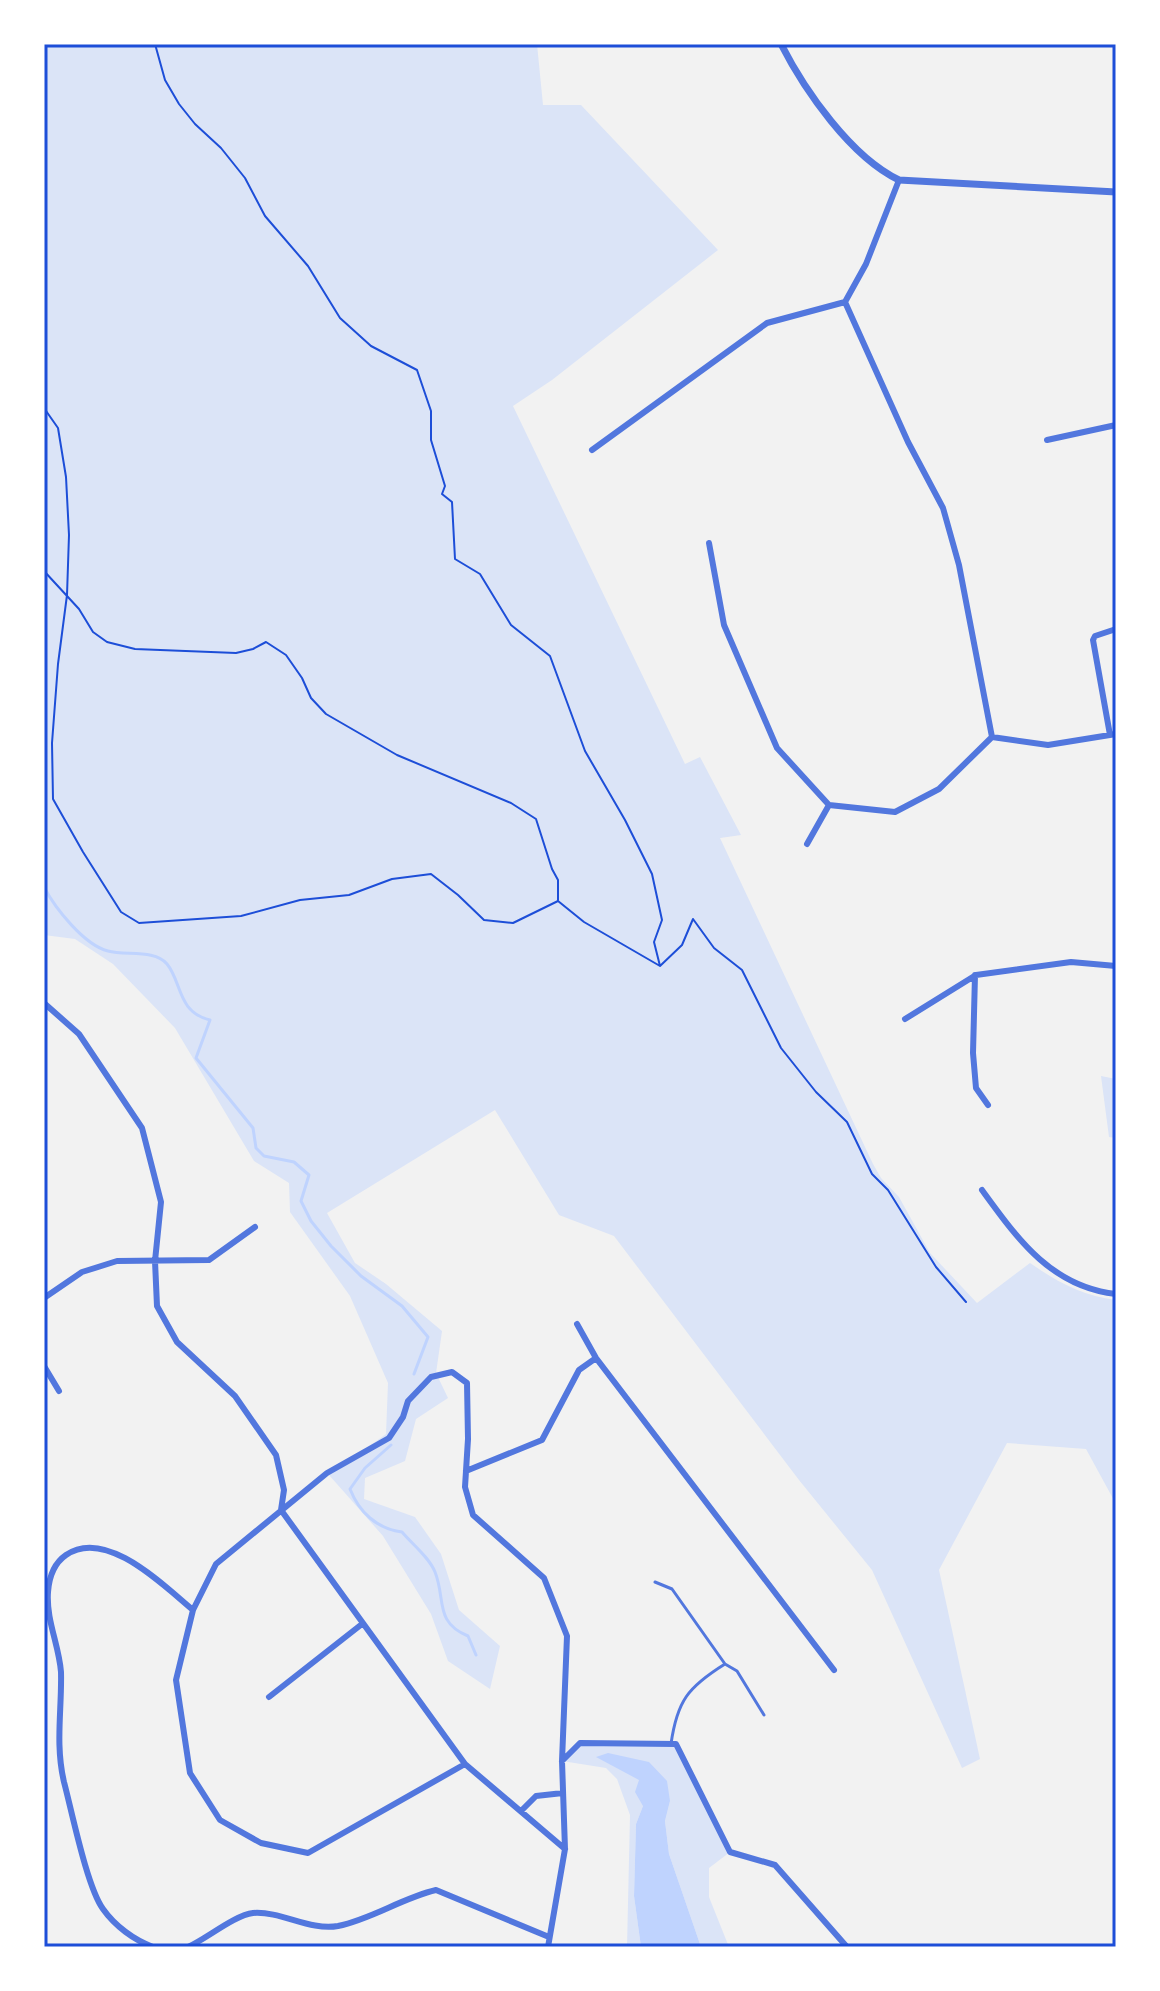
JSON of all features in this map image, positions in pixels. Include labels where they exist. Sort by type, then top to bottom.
[{"type":"street","points":[[781,44],[811,96],[877,167],[899,180],[1116,192]]},
{"type":"street","points":[[592,450],[767,323],[845,302],[866,264],[899,180]]},
{"type":"street","points":[[845,302],[908,442],[943,508],[959,565],[992,737]]},
{"type":"street","points":[[1047,440],[1116,425]]},
{"type":"street","points":[[709,543],[724,625],[777,748],[829,805],[895,812],[939,789],[992,737]]},
{"type":"street","points":[[992,737],[1048,745],[1113,734],[1093,640],[1095,636],[1116,629]]},
{"type":"street","points":[[807,844],[829,805]]},
{"type":"street","points":[[905,1019],[975,975],[1071,962],[1116,966]]},
{"type":"street","points":[[975,975],[973,1053],[976,1088],[988,1105]]},
{"type":"street","points":[[44,1003],[79,1034],[142,1128],[161,1202],[155,1261],[157,1306],[177,1342],[235,1396],[276,1455],[284,1490],[281,1510],[465,1764],[565,1849]]},
{"type":"street","points":[[982,1190],[1032,1255],[1061,1276],[1086,1287],[1116,1294]]},
{"type":"street","points":[[44,1298],[82,1272],[117,1261],[209,1260],[255,1227]]},
{"type":"street","points":[[577,1324],[596,1358],[834,1670]]},
{"type":"street","points":[[466,1471],[542,1440],[579,1370],[596,1358]]},
{"type":"street","points":[[44,1366],[59,1391]]},
{"type":"street","points":[[465,1764],[308,1853],[261,1843],[220,1820],[190,1773],[176,1680],[193,1610],[216,1564],[327,1473],[389,1438],[403,1417],[408,1401],[431,1377],[452,1372],[467,1383],[465,1487],[473,1515],[544,1578],[567,1636],[562,1761],[565,1849],[548,1947]]},
{"type":"street","points":[[153,1947],[115,1924],[101,1907],[67,1796],[59,1763],[57,1729],[61,1671],[50,1619],[50,1578],[57,1563],[69,1553],[89,1547],[104,1550],[138,1565],[193,1610]]},
{"type":"street","points":[[269,1697],[362,1624]]},
{"type":"street","points":[[562,1761],[580,1743],[676,1744],[730,1852],[775,1865],[847,1947]]},
{"type":"street","points":[[521,1811],[536,1796],[563,1793]]},
{"type":"street","points":[[188,1947],[248,1914],[265,1914],[327,1927],[341,1925],[418,1894],[436,1890],[549,1937]]},
{"type":"lane","points":[[655,1582],[672,1589],[725,1664],[737,1671],[764,1715]]},
{"type":"lane","points":[[671,1744],[678,1709],[688,1691],[725,1664]]},
{"type":"path","points":[[155,44],[165,80],[179,104],[245,178],[265,216],[308,266],[340,318],[371,346],[417,370],[431,411],[431,440],[445,486],[442,494],[452,502],[455,559],[480,574],[511,625],[550,656],[585,751],[652,874],[662,920],[654,942],[660,966]]},
{"type":"path","points":[[44,408],[58,428],[66,477],[67,595],[52,743],[53,799],[121,912],[139,923],[241,916],[300,900],[349,895],[392,879],[431,874],[484,920],[513,923],[558,901]]},
{"type":"path","points":[[44,571],[67,595],[93,632],[107,642],[135,649],[236,653],[266,642],[286,655],[311,698],[326,714],[397,755],[511,803],[536,819],[558,880],[558,901]]},
{"type":"path","points":[[558,901],[584,922],[660,966]]},
{"type":"path","points":[[660,966],[682,945],[693,919],[714,948],[742,970],[781,1048],[816,1092],[847,1122],[872,1174],[888,1190],[936,1267],[966,1302]]},
{"type":"shaded area","points":[[44,44],[537,44],[543,105],[581,105],[718,250],[552,380],[513,406],[685,764],[700,757],[741,835],[720,838],[873,1164],[899,1197],[930,1253],[977,1303],[1030,1263],[1071,1287],[1116,1300],[1116,1504],[1086,1449],[1007,1443],[939,1570],[980,1759],[962,1768],[872,1570],[799,1480],[614,1236],[559,1215],[495,1110],[327,1213],[355,1263],[386,1284],[442,1331],[436,1373],[448,1398],[416,1419],[405,1461],[365,1478],[364,1499],[415,1517],[441,1554],[459,1610],[500,1646],[490,1689],[448,1661],[431,1614],[383,1536],[329,1475],[386,1434],[388,1383],[350,1296],[290,1212],[289,1183],[254,1161],[175,1028],[113,964],[75,939],[44,935]]},
{"type":"shaded area","points":[[1101,1076],[1116,1079],[1116,1138],[1109,1137]]},
{"type":"shaded area","points":[[580,1743],[676,1744],[730,1852],[709,1868],[709,1897],[729,1947],[701,1947],[669,1854],[665,1821],[670,1801],[639,1780],[643,1806],[636,1824],[634,1896],[641,1947],[627,1947],[630,1815],[617,1779],[606,1768],[562,1761]]},
{"type":"water","points":[[608,1753],[649,1762],[667,1781],[670,1801],[665,1821],[669,1854],[701,1947],[641,1947],[634,1896],[636,1824],[643,1806],[635,1792],[639,1780],[596,1757]]},
{"type":"waterway","points":[[44,887],[71,925],[89,941],[108,951],[162,959],[172,971],[186,1004],[199,1016],[210,1020],[196,1058],[253,1128],[256,1148],[264,1156],[294,1162],[309,1175],[301,1201],[311,1221],[331,1246],[361,1276],[402,1306],[428,1337],[414,1374]]},
{"type":"waterway","points":[[391,1445],[365,1468],[350,1489],[358,1505],[370,1518],[402,1532],[429,1561],[435,1572],[446,1617],[450,1624],[468,1636],[476,1655]]}]
